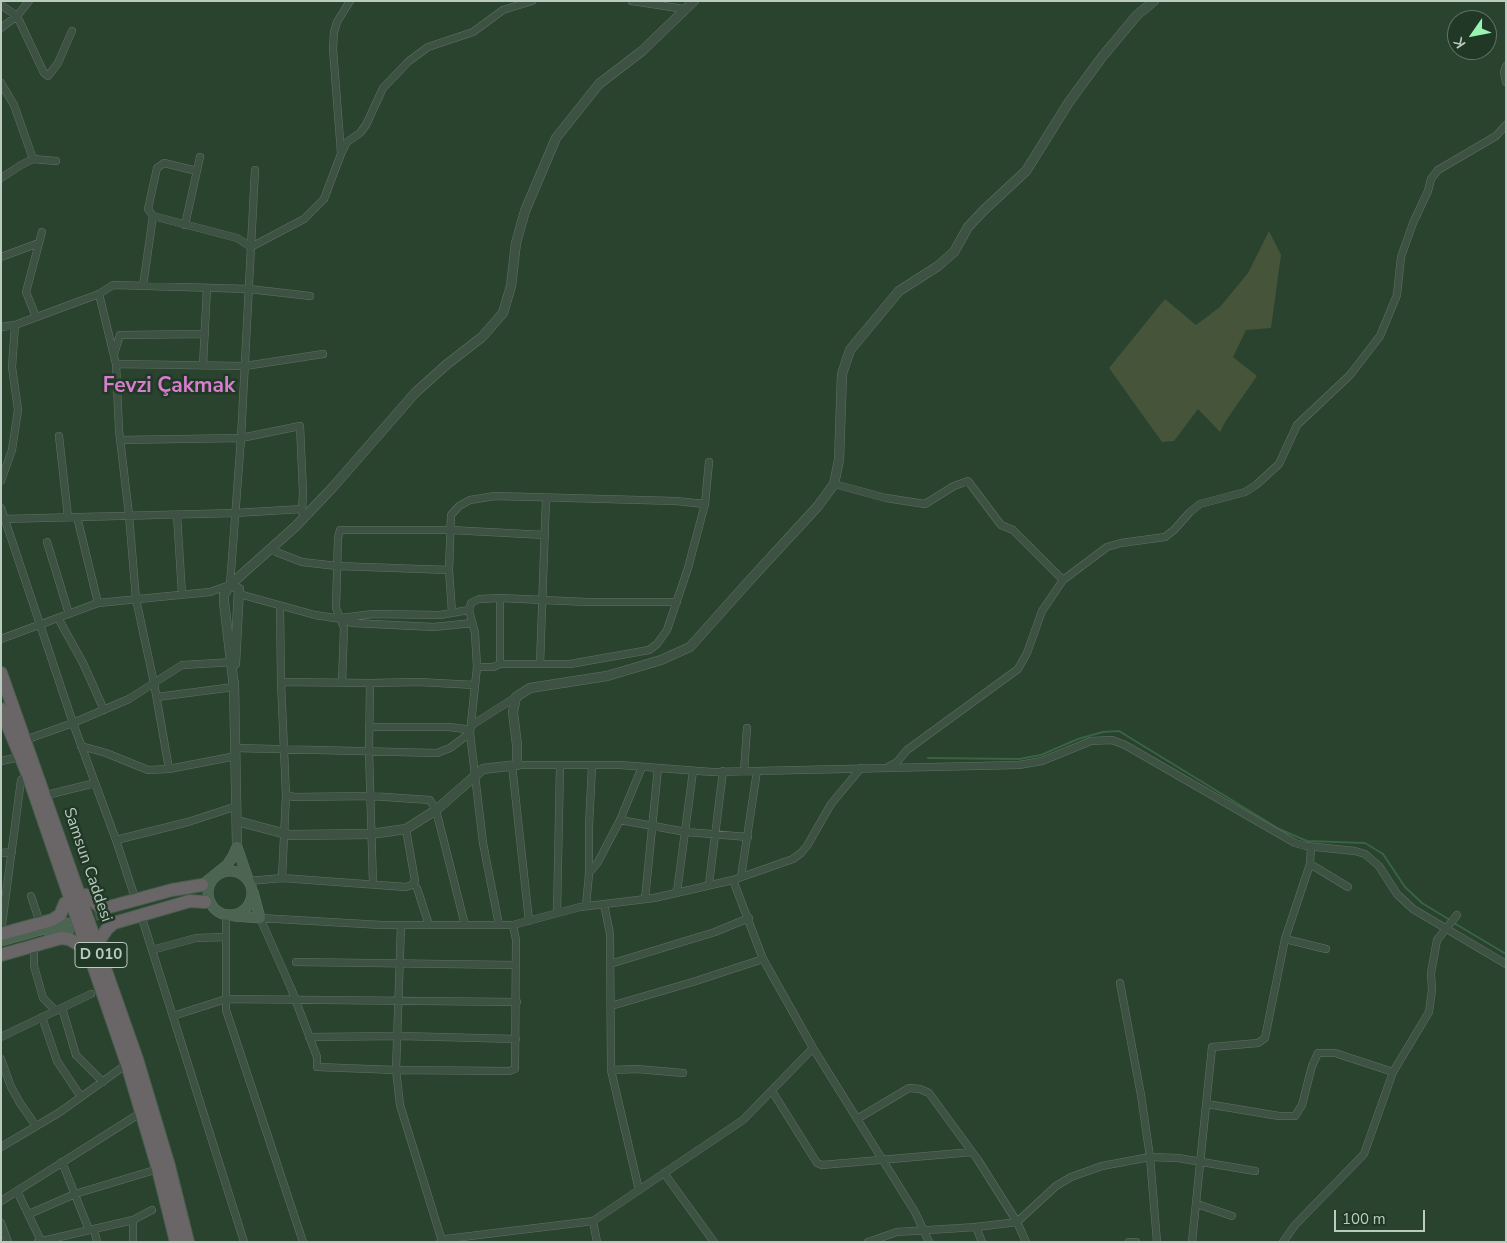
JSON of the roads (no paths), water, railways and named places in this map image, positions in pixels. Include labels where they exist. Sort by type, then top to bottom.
[{"type":"highway","name":"Samsun Caddesi","points":[[1,673],[25,740],[32,773],[170,1166],[188,1242]]},
{"type":"highway","name":"Samsun Caddesi","points":[[3,715],[20,757],[32,773]]},
{"type":"highway","points":[[32,773],[51,794],[136,1039],[132,1061],[119,1056],[65,903],[29,797],[32,773]]},
{"type":"highway","points":[[86,896],[100,907],[109,908],[172,890],[202,885]]},
{"type":"highway","points":[[101,938],[114,923],[190,901],[209,905]]},
{"type":"highway","points":[[1,933],[52,920],[60,915],[65,903]]},
{"type":"highway","points":[[1,955],[62,938],[69,938],[81,946]]},
{"type":"highway","name":"Samsun Caddesi","points":[[132,1061],[142,1112],[176,1242]]},
{"type":"main road","points":[[237,847],[260,918],[219,913],[198,898],[189,897],[104,917],[202,885],[227,865],[237,847]]},
{"type":"main road","points":[[209,905],[208,887],[215,875],[222,871],[236,871],[242,874],[250,883],[251,900],[247,907],[234,915],[226,915]]},
{"type":"main road","points":[[1,941],[68,927],[1,949]]},
{"type":"street","points":[[1,28],[17,16],[29,1]]},
{"type":"street","points":[[341,154],[333,49],[334,32],[337,22],[350,1]]},
{"type":"street","points":[[251,247],[304,219],[324,199],[347,142],[360,133],[377,104],[383,88],[409,60],[428,47],[473,32],[503,10],[532,1]]},
{"type":"street","points":[[632,1],[684,9]]},
{"type":"street","points":[[237,847],[233,662],[224,595],[230,585],[300,522],[415,393],[446,365],[482,338],[503,313],[511,286],[516,243],[525,211],[556,138],[599,84],[642,50],[694,1]]},
{"type":"street","points":[[472,725],[530,688],[607,676],[661,660],[690,647],[818,506],[834,484],[839,460],[842,374],[850,350],[899,291],[938,266],[954,252],[968,227],[1026,172],[1068,102],[1102,57],[1137,16],[1154,1]]},
{"type":"street","points":[[1,5],[17,16],[44,73],[48,76],[58,63],[72,31]]},
{"type":"street","points":[[1506,66],[1504,72],[1506,82]]},
{"type":"street","points":[[1,83],[14,105],[33,159]]},
{"type":"street","points":[[888,768],[897,762],[907,750],[1018,669],[1027,654],[1042,611],[1063,580],[1107,547],[1165,537],[1200,504],[1245,492],[1256,485],[1279,464],[1296,425],[1350,375],[1380,336],[1396,295],[1401,257],[1412,222],[1428,191],[1431,179],[1438,170],[1496,136],[1506,125]]},
{"type":"street","points":[[185,225],[200,157]]},
{"type":"street","points":[[1,178],[21,164],[33,159],[56,161]]},
{"type":"street","points":[[197,171],[164,163],[158,168],[148,209],[153,216],[237,238],[251,247]]},
{"type":"street","points":[[230,585],[241,438],[255,170]]},
{"type":"street","points":[[143,286],[153,216]]},
{"type":"street","points":[[36,317],[26,292],[42,232]]},
{"type":"street","points":[[1,257],[39,243]]},
{"type":"street","points":[[1,327],[15,325],[99,294],[113,285],[249,289],[310,296]]},
{"type":"street","points":[[203,365],[207,288]]},
{"type":"street","points":[[99,294],[116,364],[120,440],[136,599],[157,697],[169,769]]},
{"type":"street","points":[[1,481],[12,450],[18,410],[12,366],[15,325]]},
{"type":"street","points":[[113,355],[120,335],[205,334]]},
{"type":"street","points":[[116,364],[245,366],[323,354]]},
{"type":"street","points":[[120,440],[241,438],[300,426],[303,492],[300,522]]},
{"type":"street","points":[[59,436],[68,517]]},
{"type":"street","points":[[476,666],[570,664],[649,650],[657,644],[667,630],[677,602],[705,504],[709,462]]},
{"type":"street","points":[[834,484],[886,498],[925,504],[954,486],[968,481],[1001,525],[1013,530],[1063,580]]},
{"type":"street","points":[[452,612],[449,570],[451,515],[459,506],[470,500],[495,496],[705,504]]},
{"type":"street","points":[[540,664],[546,498]]},
{"type":"street","points":[[1,508],[39,625],[136,901]]},
{"type":"street","points":[[3,519],[177,515],[302,509]]},
{"type":"street","points":[[177,515],[182,594]]},
{"type":"street","points":[[77,517],[98,603]]},
{"type":"street","points":[[342,682],[344,628],[336,608],[338,538],[340,530],[450,530],[545,535]]},
{"type":"street","points":[[47,542],[70,614]]},
{"type":"street","points":[[271,548],[302,562],[337,566],[449,570]]},
{"type":"street","points":[[1,638],[98,603],[210,592],[230,585],[239,589],[233,662]]},
{"type":"street","points":[[239,594],[315,615],[341,618],[373,614],[440,615],[469,610]]},
{"type":"street","points":[[499,925],[483,843],[470,733],[476,666],[475,633],[469,610],[471,603],[479,599],[500,598],[587,602],[677,602]]},
{"type":"street","points":[[500,598],[500,664]]},
{"type":"street","points":[[280,606],[286,795],[282,878]]},
{"type":"street","points":[[58,618],[83,663],[104,710]]},
{"type":"street","points":[[341,618],[352,623],[434,627],[472,623]]},
{"type":"street","points":[[25,740],[73,723],[129,699],[182,665],[233,662]]},
{"type":"street","points":[[281,682],[370,684],[418,682],[475,685]]},
{"type":"street","points":[[370,684],[369,752],[373,884]]},
{"type":"street","points":[[157,697],[234,687]]},
{"type":"street","points":[[516,697],[513,712],[517,745],[515,765],[529,920]]},
{"type":"street","points":[[369,727],[449,727],[465,729],[470,733]]},
{"type":"street","points":[[744,771],[748,728]]},
{"type":"street","points":[[81,746],[106,753],[148,770],[169,769],[236,752],[284,748],[437,753],[450,748],[470,733]]},
{"type":"street","points":[[237,821],[285,834],[371,834],[406,829],[436,810],[476,774],[489,767],[515,765],[592,766],[693,771],[757,771],[1019,765],[1042,761],[1091,741],[1112,740],[1125,745],[1295,844],[1365,854],[1379,866],[1397,894],[1405,902],[1506,964]]},
{"type":"street","points":[[1,761],[20,757]]},
{"type":"street","points":[[557,913],[560,766]]},
{"type":"street","points":[[586,906],[589,874],[592,766]]},
{"type":"street","points":[[589,874],[598,862],[620,820],[642,767]]},
{"type":"street","points":[[644,899],[658,768]]},
{"type":"street","points":[[513,925],[516,940],[517,1002],[515,1069],[510,1071],[396,1070],[317,1067],[317,1057],[295,999],[260,918],[401,925],[513,925],[586,906],[644,899],[733,880],[793,859],[801,853],[831,804],[861,768]]},
{"type":"street","points":[[677,892],[693,771]]},
{"type":"street","points":[[709,884],[723,771]]},
{"type":"street","points":[[741,877],[757,771]]},
{"type":"street","points":[[1,933],[4,892],[10,874],[21,780],[32,773]]},
{"type":"street","points":[[51,794],[95,783]]},
{"type":"street","points":[[286,795],[294,797],[370,796],[430,800],[436,810],[465,925]]},
{"type":"street","points":[[116,840],[188,822],[237,806]]},
{"type":"street","points":[[620,820],[686,832],[748,837]]},
{"type":"street","points":[[250,883],[282,878],[406,887],[412,885],[415,881],[406,829]]},
{"type":"street","points":[[1192,1242],[1212,1047],[1258,1042],[1264,1038],[1285,939],[1310,864],[1311,847]]},
{"type":"street","points":[[1,853],[12,852]]},
{"type":"street","points":[[1310,864],[1348,887]]},
{"type":"street","points":[[1,874],[10,874]]},
{"type":"street","points":[[733,880],[763,959],[813,1048],[924,1230],[929,1242]]},
{"type":"street","points":[[417,888],[429,925]]},
{"type":"street","points":[[31,896],[40,923]]},
{"type":"street","points":[[604,904],[610,934],[611,1070],[639,1190]]},
{"type":"street","points":[[141,915],[244,1242]]},
{"type":"street","points":[[226,915],[226,1010],[303,1242]]},
{"type":"street","points":[[1282,1242],[1295,1225],[1364,1154],[1393,1072],[1429,1012],[1437,940],[1457,915]]},
{"type":"street","points":[[610,964],[715,932],[749,918]]},
{"type":"street","points":[[401,925],[396,1070],[400,1105],[441,1241],[593,1221],[743,1120],[813,1048]]},
{"type":"street","points":[[152,950],[196,938],[226,937]]},
{"type":"street","points":[[1285,939],[1326,949]]},
{"type":"street","points":[[34,946],[34,966],[43,998],[59,1009],[76,1055],[103,1082]]},
{"type":"street","points":[[610,1006],[763,959]]},
{"type":"street","points":[[296,962],[516,965]]},
{"type":"street","points":[[1120,983],[1141,1095],[1150,1157],[1157,1242]]},
{"type":"street","points":[[1,1037],[91,994]]},
{"type":"street","points":[[173,1016],[226,999],[517,1002]]},
{"type":"street","points":[[42,1018],[57,1061],[81,1097]]},
{"type":"street","points":[[309,1037],[397,1036],[516,1039]]},
{"type":"street","points":[[1207,1104],[1280,1116],[1295,1116],[1302,1105],[1312,1066],[1318,1053],[1335,1052],[1393,1072]]},
{"type":"street","points":[[1,1059],[16,1095],[36,1126]]},
{"type":"street","points":[[1,1147],[81,1097],[132,1061]]},
{"type":"street","points":[[611,1070],[637,1069],[683,1073]]},
{"type":"street","points":[[857,1119],[909,1088],[920,1089],[929,1094],[972,1152],[1017,1222],[1026,1242]]},
{"type":"street","points":[[772,1091],[817,1163],[822,1165],[972,1152]]},
{"type":"street","points":[[1,1201],[142,1112]]},
{"type":"street","points":[[874,1241],[898,1232],[976,1227],[1017,1222],[1056,1186],[1071,1177],[1102,1166],[1150,1157],[1178,1158],[1254,1171]]},
{"type":"street","points":[[62,1162],[97,1242]]},
{"type":"street","points":[[29,1214],[75,1194],[158,1169]]},
{"type":"street","points":[[664,1173],[714,1242]]},
{"type":"street","points":[[17,1191],[40,1242],[68,1238],[92,1229],[133,1220],[152,1210]]},
{"type":"street","points":[[1197,1204],[1232,1216]]},
{"type":"street","points":[[133,1220],[133,1242]]},
{"type":"street","points":[[593,1221],[597,1242]]},
{"type":"street","points":[[1,1223],[8,1242]]},
{"type":"street","points":[[976,1227],[982,1242]]},
{"type":"street","points":[[1129,1242],[1136,1242]]},
{"type":"waterway","points":[[928,758],[1019,759],[1041,755],[1078,739],[1103,732],[1119,731],[1279,829],[1307,841],[1365,843],[1383,854],[1405,887],[1422,903],[1450,920]]},
{"type":"waterway","points":[[1454,923],[1506,954]]},
{"type":"tunnel","points":[[66,923],[103,914]]},
{"type":"district","name":"Fevzi Çakmak","points":[[169,387]]}]
